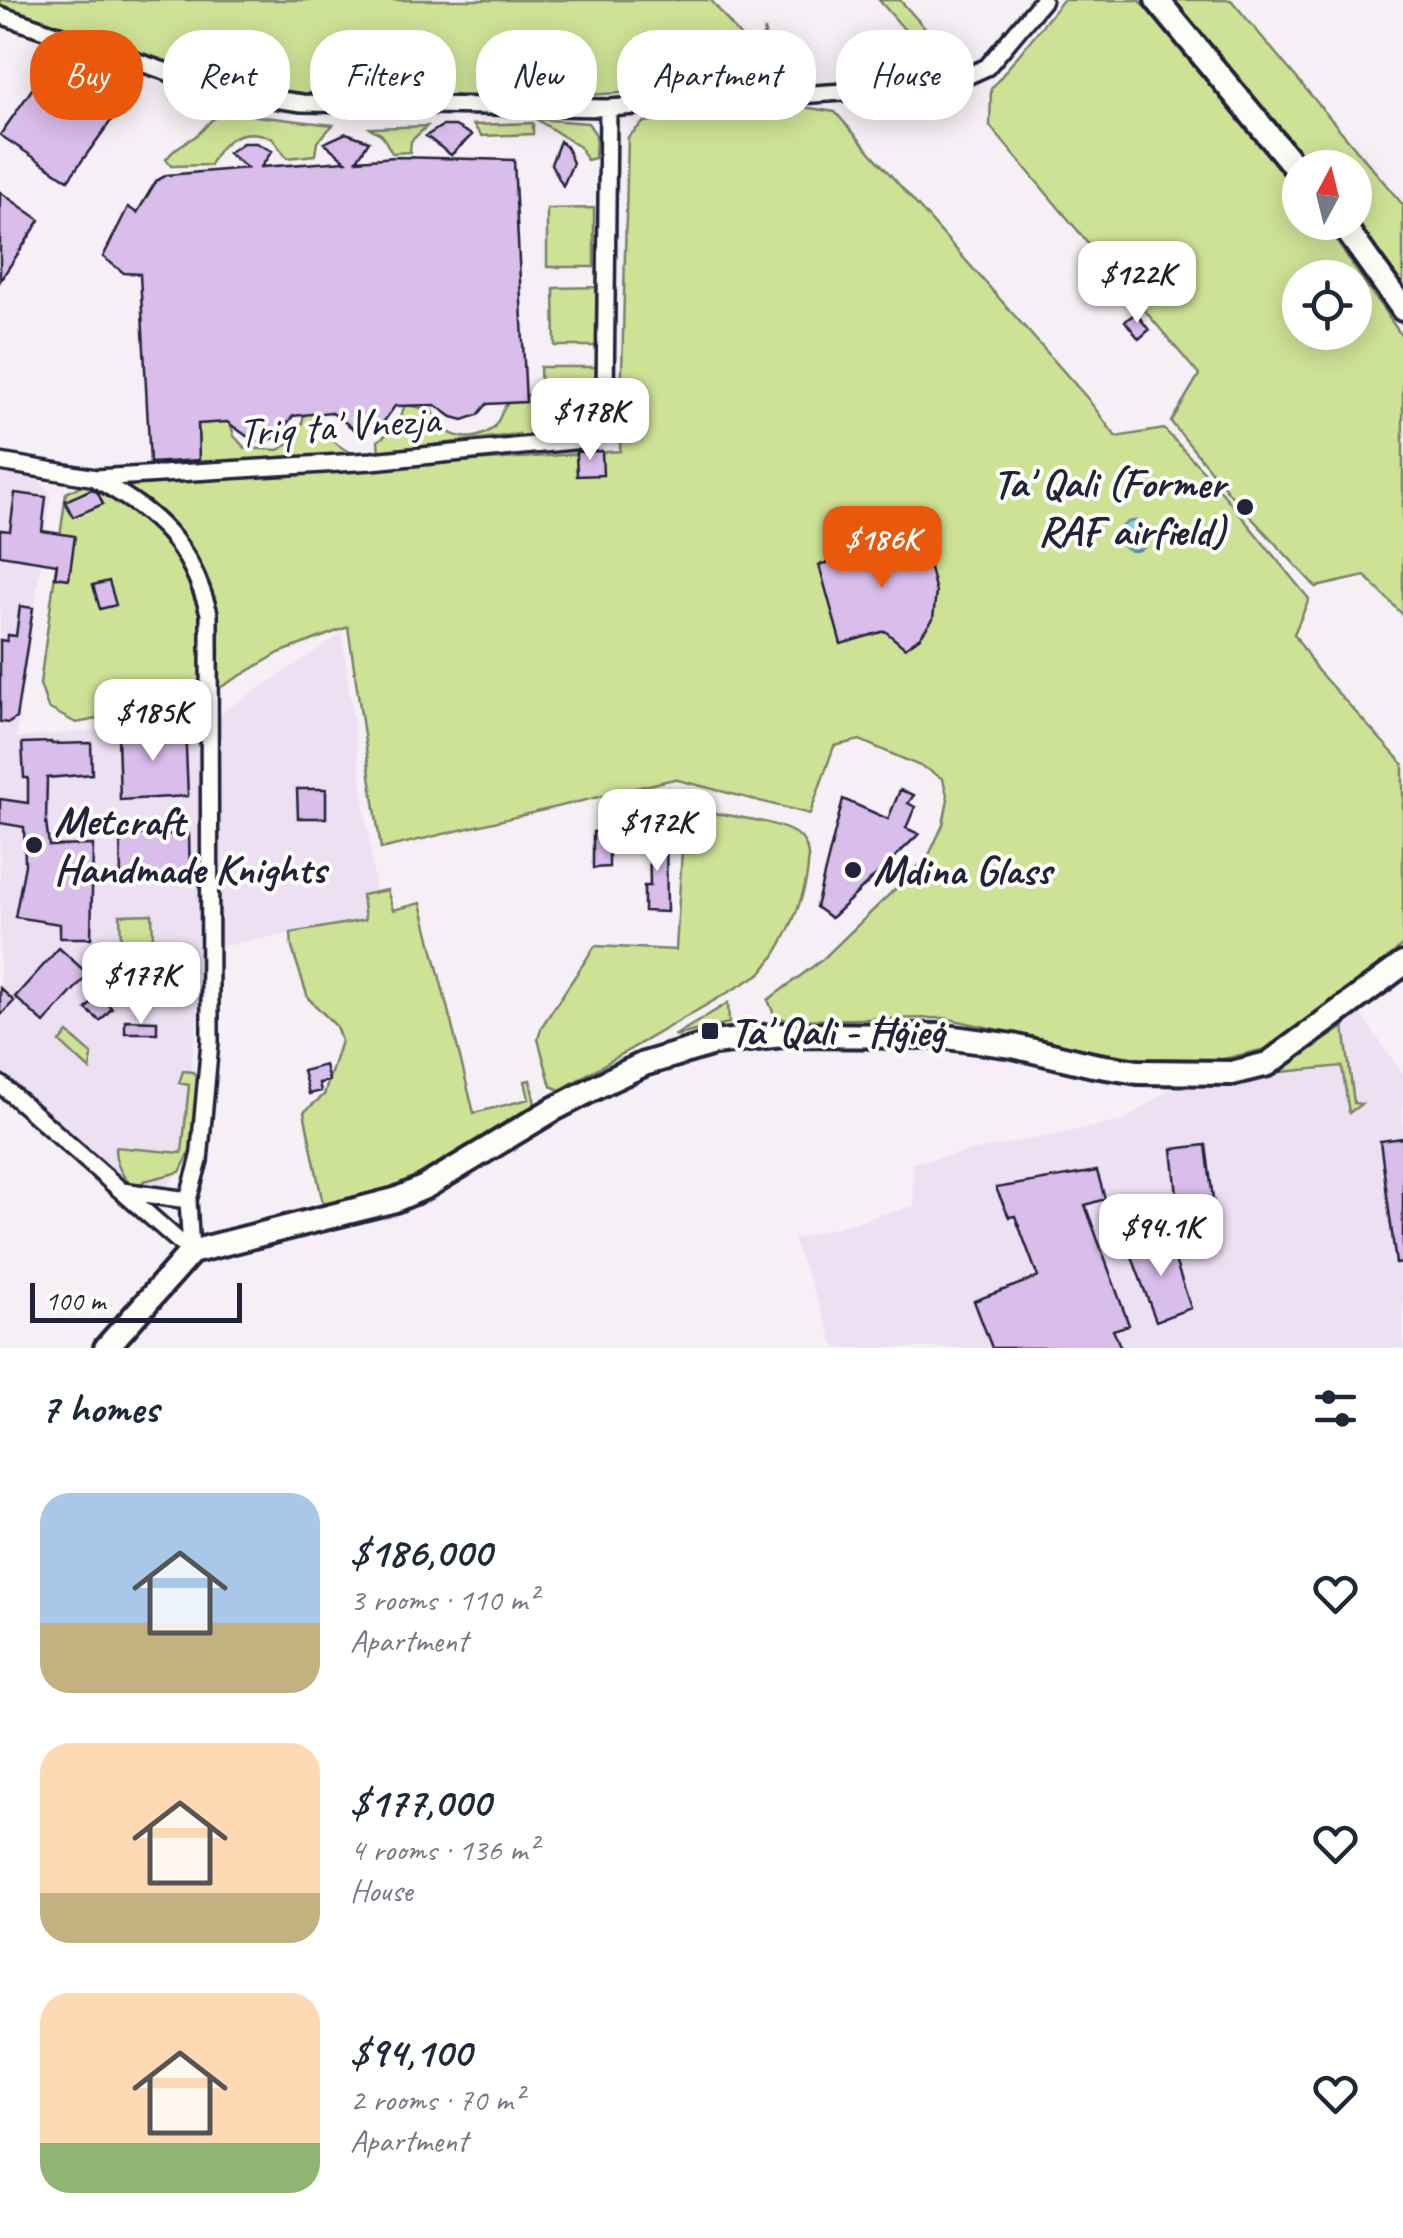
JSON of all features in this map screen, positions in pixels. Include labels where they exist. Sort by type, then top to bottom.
[{"type":"main road","points":[[1157,0],[1282,151]]},
{"type":"main road","points":[[1354,240],[1403,309]]},
{"type":"main road","points":[[106,1348],[191,1252],[394,1200],[425,1187],[552,1110],[610,1080],[644,1064],[714,1043],[790,1035],[939,1036],[1013,1046],[1093,1066],[1138,1072],[1232,1074],[1268,1064],[1403,964]]},
{"type":"street","points":[[0,14],[200,83],[251,96],[342,105],[608,108],[946,85],[988,67],[1043,0]]},
{"type":"street","name":"Triq ta' Vnezja","points":[[0,462],[96,478],[372,461],[583,440],[600,426],[605,401],[608,108]]},
{"type":"street","points":[[96,478],[134,500],[185,550],[201,585],[208,613],[210,1042],[199,1160],[188,1200],[191,1252]]},
{"type":"street","points":[[2,1085],[191,1252]]},
{"type":"street","points":[[121,1191],[188,1200]]},
{"type":"shaded area","points":[[0,469],[33,474],[51,493],[16,738],[212,719],[342,634],[379,917],[206,949],[189,1084],[190,1154],[162,1195],[135,1188],[0,1073]]},
{"type":"shaded area","points":[[1359,1012],[1403,1074],[1403,1348],[836,1348],[793,1239],[914,1206],[912,1163],[1123,1121],[1168,1090],[1271,1072]]},
{"type":"green space","points":[[0,0],[711,0],[735,30],[617,30],[617,93],[597,94],[597,30],[476,30],[476,96],[456,96],[456,30],[310,30],[310,96],[306,96],[290,94],[290,30],[163,30],[163,65],[143,58],[143,30],[64,30],[0,7]]},
{"type":"green space","points":[[879,0],[900,0],[926,30],[905,30]]},
{"type":"green space","points":[[1063,0],[1139,0],[1282,172],[1282,240],[1336,240],[1349,260],[1282,260],[1282,350],[1372,350],[1372,293],[1403,338],[1403,615],[1365,576],[1316,587],[1233,498],[1171,422],[1199,375],[990,126],[991,89]]},
{"type":"green space","points":[[1168,0],[1231,0],[1357,150],[1288,150]]},
{"type":"green space","points":[[816,109],[835,112],[836,120],[842,120],[1088,399],[1116,437],[1164,429],[1211,479],[1309,599],[1294,634],[1317,670],[1403,764],[1403,945],[1325,1012],[1265,1049],[1207,1063],[1139,1061],[945,1018],[786,1020],[774,1014],[768,1000],[823,959],[928,857],[943,825],[948,799],[943,779],[860,740],[834,746],[810,814],[674,779],[381,849],[348,627],[279,653],[199,700],[76,723],[48,708],[40,684],[66,493],[96,478],[157,483],[620,451],[628,137],[644,122],[816,120]]},
{"type":"green space","points":[[211,120],[290,120],[333,125],[317,142],[315,155],[287,158],[272,138],[252,133],[228,141],[210,165],[171,166],[166,159]]},
{"type":"green space","points":[[538,120],[588,123],[596,135],[595,158],[587,160],[580,147]]},
{"type":"green space","points":[[533,123],[533,134],[482,136],[473,125]]},
{"type":"green space","points":[[427,126],[411,141],[410,152],[392,153],[382,135],[370,128]]},
{"type":"green space","points":[[1372,168],[1403,205],[1403,295],[1367,240],[1372,240]]},
{"type":"green space","points":[[594,208],[594,267],[547,267],[547,209]]},
{"type":"green space","points":[[601,287],[602,346],[555,346],[554,288]]},
{"type":"green space","points":[[540,367],[600,367],[597,410],[583,431],[520,439],[519,434],[379,452],[378,441],[397,426],[405,405],[433,410],[442,426],[456,436],[483,434],[495,426],[509,402],[541,394]]},
{"type":"green space","points":[[319,413],[330,437],[352,453],[199,465],[198,424],[230,421],[234,436],[245,448],[279,450],[299,436],[304,414]]},
{"type":"green space","points":[[688,809],[766,822],[802,839],[808,869],[788,930],[758,975],[560,1090],[551,1086],[538,1039],[542,1026],[595,946],[676,950]]},
{"type":"green space","points":[[387,890],[393,910],[421,903],[474,1113],[529,1099],[525,1081],[530,1080],[535,1104],[406,1182],[374,1194],[323,1204],[304,1112],[324,1095],[341,1041],[336,1026],[308,998],[291,933],[365,920],[362,895]]},
{"type":"green space","points":[[152,914],[155,990],[123,991],[120,915]]},
{"type":"green space","points":[[728,1003],[729,1023],[674,1036]]},
{"type":"green space","points":[[1344,1027],[1354,1103],[1361,1104],[1349,1113],[1342,1066],[1282,1072],[1281,1069]]},
{"type":"green space","points":[[68,1033],[92,1054],[90,1070],[60,1042]]},
{"type":"green space","points":[[183,1071],[193,1072],[199,1080],[191,1150],[180,1172],[144,1181],[136,1189],[120,1171],[115,1147],[182,1153],[189,1085],[179,1083]]},
{"type":"water","points":[[1134,521],[1145,525],[1149,536],[1145,547],[1134,551],[1123,547],[1119,536],[1123,525]]},
{"type":"building","points":[[30,92],[30,120],[112,120],[68,180],[0,135]]},
{"type":"building","points":[[442,126],[455,126],[472,135],[451,155],[426,136]]},
{"type":"building","points":[[346,133],[369,141],[357,160],[514,160],[526,402],[487,404],[478,415],[463,420],[435,405],[395,406],[380,427],[366,432],[354,429],[331,412],[293,416],[277,437],[262,442],[227,422],[198,424],[199,460],[150,463],[140,274],[124,273],[103,257],[128,207],[137,213],[156,181],[167,175],[247,168],[228,153],[243,143],[256,143],[272,151],[261,167],[346,161],[324,143]]},
{"type":"building","points":[[560,141],[573,163],[563,186],[551,164]]},
{"type":"building","points":[[0,192],[40,220],[0,281]]},
{"type":"building","points":[[1136,313],[1149,330],[1139,339],[1125,321]]},
{"type":"building","points":[[602,451],[603,475],[577,476],[576,452]]},
{"type":"building","points":[[92,489],[103,504],[73,517],[65,501]]},
{"type":"building","points":[[15,493],[46,497],[42,531],[75,536],[69,579],[55,577],[57,564],[0,555],[0,530],[10,531]]},
{"type":"building","points":[[883,527],[909,541],[928,560],[936,592],[933,619],[920,637],[905,648],[885,631],[841,644],[819,565],[867,552]]},
{"type":"building","points":[[109,581],[116,605],[100,609],[93,585]]},
{"type":"building","points":[[20,606],[33,608],[16,718],[9,723],[0,722],[0,640],[16,636]]},
{"type":"building","points":[[185,725],[188,796],[120,800],[118,736]]},
{"type":"building","points":[[22,743],[91,743],[92,774],[47,778],[46,822],[49,846],[93,845],[91,938],[60,938],[60,924],[15,917],[25,865],[24,827],[0,823],[0,799],[28,803]]},
{"type":"building","points":[[297,789],[326,789],[326,818],[298,818]]},
{"type":"building","name":"Mdina Glass","points":[[900,790],[914,795],[908,803],[915,807],[906,828],[919,834],[831,918],[816,907],[843,799],[888,819]]},
{"type":"building","points":[[593,832],[609,832],[609,867],[593,868]]},
{"type":"building","points":[[649,832],[666,832],[667,912],[644,911],[644,886],[650,886]]},
{"type":"building","points":[[189,834],[190,877],[121,878],[120,835]]},
{"type":"building","points":[[59,948],[88,974],[44,1023],[15,997]]},
{"type":"building","points":[[0,988],[14,1001],[0,1016]]},
{"type":"building","points":[[98,996],[112,1008],[100,1021],[86,1009]]},
{"type":"building","points":[[125,1020],[157,1021],[157,1033],[125,1033]]},
{"type":"building","points":[[325,1065],[329,1081],[319,1083],[321,1091],[309,1094],[303,1071]]},
{"type":"building","points":[[1403,1138],[1403,1263],[1396,1264],[1380,1141]]},
{"type":"building","points":[[1206,1145],[1215,1215],[1180,1222],[1172,1149]]},
{"type":"building","points":[[1097,1171],[1105,1199],[1085,1205],[1129,1325],[1113,1330],[1121,1348],[992,1348],[974,1301],[1038,1277],[1015,1216],[1009,1217],[996,1188]]},
{"type":"building","points":[[1164,1239],[1171,1248],[1191,1308],[1156,1321],[1129,1249]]},
{"type":"place","name":"Ta' Qali (Former RAF airfield)","points":[[1245,507]]},
{"type":"place","name":"Metcraft Handmade Knights","points":[[34,845]]},
{"type":"place","name":"Mdina Glass","points":[[853,870]]},
{"type":"place","name":"Ta' Qali - Ħġieġ","points":[[710,1031]]}]
